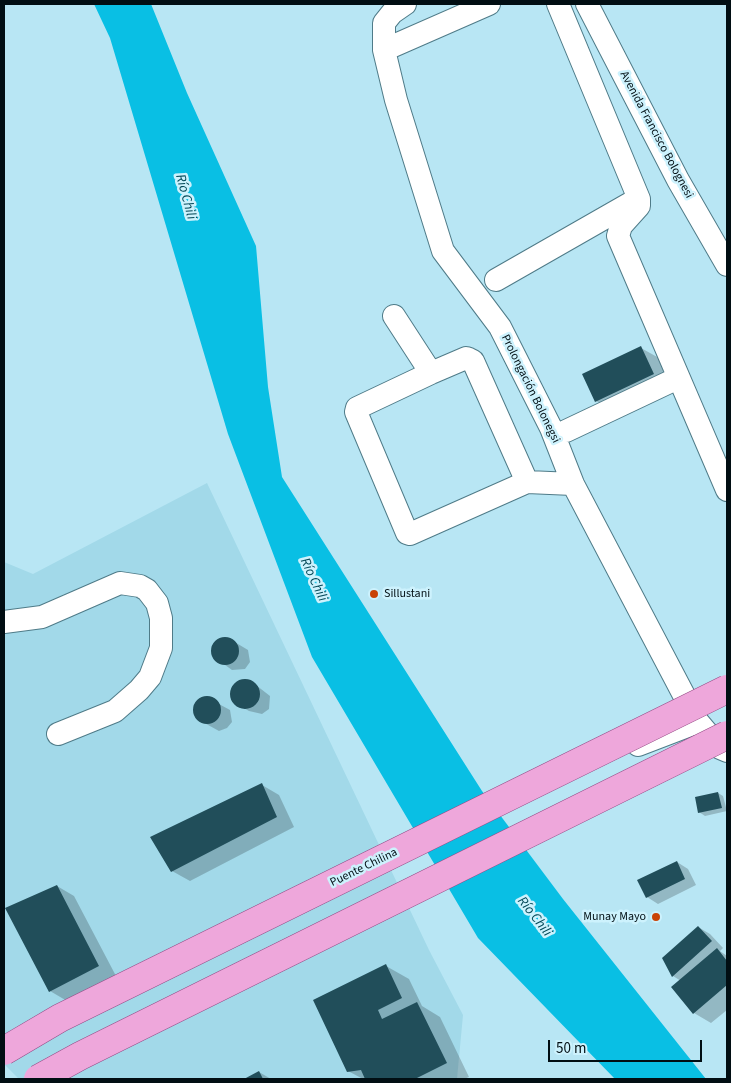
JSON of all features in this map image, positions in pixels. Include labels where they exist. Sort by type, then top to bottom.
[{"type":"main road","name":"Puente Chilina","points":[[4,1051],[60,1018],[727,689]]},
{"type":"main road","points":[[38,1079],[727,734]]},
{"type":"street","name":"Prolongación Bolonegsi","points":[[405,4],[392,12],[384,23],[384,50],[396,100],[443,251],[500,328],[550,428],[573,484],[698,722],[720,748],[727,751]]},
{"type":"street","points":[[384,50],[488,4]]},
{"type":"street","points":[[558,4],[639,199],[639,206],[621,226],[618,236],[727,490]]},
{"type":"street","name":"Avenida Francisco Bolognesi","points":[[587,4],[678,180],[727,265]]},
{"type":"street","points":[[496,280],[639,199]]},
{"type":"street","points":[[394,316],[431,373]]},
{"type":"street","points":[[527,482],[473,361],[466,358],[357,408],[356,412],[407,533],[414,534],[527,482],[573,484]]},
{"type":"street","points":[[566,431],[678,378]]},
{"type":"street","points":[[4,622],[42,617],[120,583],[140,586],[153,596],[157,603],[161,618],[161,648],[150,677],[139,690],[115,711],[58,734]]},
{"type":"street","points":[[554,782],[620,752],[698,722]]},
{"type":"shaded area","points":[[207,483],[429,950],[463,1015],[457,1079],[19,1079],[4,1064],[4,562],[33,574]]},
{"type":"water","name":"Río Chili","points":[[94,4],[151,4],[187,93],[256,246],[268,387],[282,477],[482,791],[563,899],[706,1079],[615,1079],[478,938],[312,657],[228,434],[110,38]]},
{"type":"building","points":[[641,346],[654,374],[595,402],[582,374]]},
{"type":"building","points":[[225,637],[235,641],[239,651],[235,661],[225,665],[215,661],[211,651],[215,641]]},
{"type":"building","points":[[245,679],[255,684],[260,694],[255,704],[245,709],[235,704],[230,694],[235,684]]},
{"type":"building","points":[[207,696],[217,700],[221,710],[217,720],[207,724],[197,720],[193,710],[197,700]]},
{"type":"building","points":[[262,783],[277,817],[171,872],[150,837]]},
{"type":"building","points":[[718,792],[722,808],[698,813],[695,797]]},
{"type":"building","points":[[677,861],[685,879],[646,898],[637,880]]},
{"type":"building","points":[[57,885],[99,966],[49,992],[5,908]]},
{"type":"building","points":[[698,926],[712,941],[672,977],[662,958]]},
{"type":"building","points":[[717,948],[727,961],[727,985],[693,1014],[671,987]]},
{"type":"building","points":[[386,964],[402,998],[378,1010],[382,1019],[417,1002],[447,1063],[415,1079],[365,1079],[361,1070],[347,1072],[313,1000]]},
{"type":"building","points":[[259,1071],[263,1079],[244,1079]]},
{"type":"place","name":"Sillustani","points":[[374,594]]},
{"type":"place","name":"Munay Mayo","points":[[656,917]]}]
